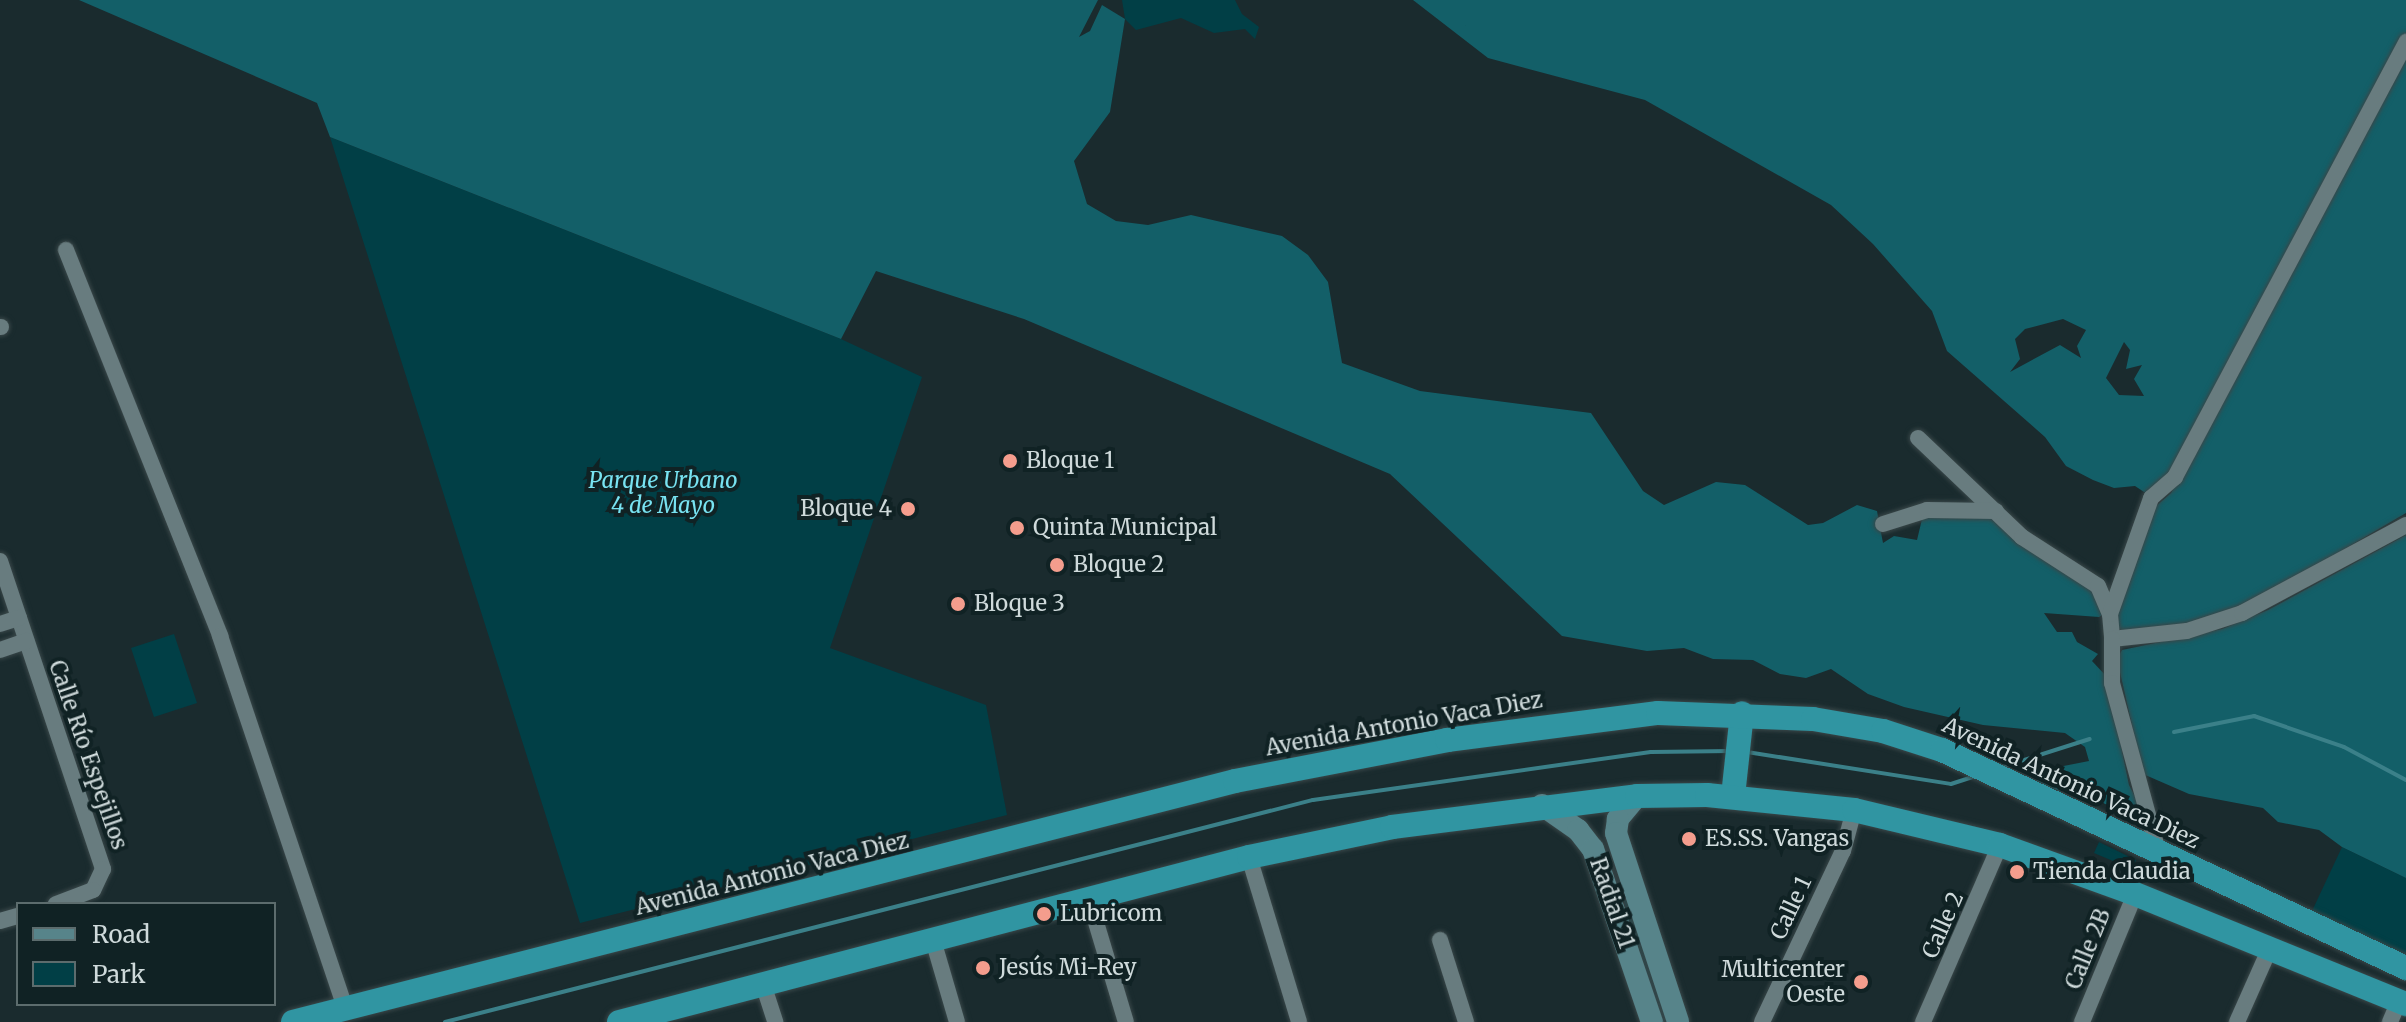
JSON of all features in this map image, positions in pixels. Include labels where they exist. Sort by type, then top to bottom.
[{"type":"highway","name":"Avenida Antonio Vaca Diez","points":[[293,1022],[1343,756],[1570,722],[1658,713],[1883,731],[1942,750],[2035,791],[2406,968]]},
{"type":"highway","points":[[1734,786],[1741,719]]},
{"type":"highway","points":[[619,1022],[1249,857],[1392,827],[1542,805],[1734,786],[1854,810],[2000,845],[2135,894],[2398,1009]]},
{"type":"street","points":[[2110,614],[2151,498],[2175,477],[2406,42]]},
{"type":"street","points":[[66,250],[220,636],[345,1008]]},
{"type":"street","points":[[1918,438],[2022,537],[2098,586],[2110,614],[2112,683],[2158,851]]},
{"type":"street","points":[[1883,524],[1927,510],[1996,511]]},
{"type":"street","points":[[2112,639],[2187,631],[2242,613],[2406,525]]},
{"type":"street","name":"Calle Río Espejillos","points":[[0,561],[103,869],[93,890],[61,902]]},
{"type":"street","points":[[0,624],[19,618]]},
{"type":"street","points":[[0,650],[26,641]]},
{"type":"street","name":"Radial 21","points":[[1637,796],[1618,819],[1616,833],[1678,1022]]},
{"type":"street","name":"Radial 21","points":[[1542,805],[1578,830],[1593,849],[1650,1022]]},
{"type":"street","name":"Calle 1","points":[[1762,1022],[1843,851],[1854,810]]},
{"type":"street","name":"Calle 2","points":[[1923,1022],[2000,845]]},
{"type":"street","points":[[1249,857],[1299,1022]]},
{"type":"street","points":[[1609,892],[1632,886]]},
{"type":"street","name":"Calle 2B","points":[[2082,1022],[2135,894]]},
{"type":"street","points":[[1089,899],[1126,1022]]},
{"type":"street","points":[[933,940],[957,1022]]},
{"type":"street","points":[[1440,940],[1466,1022]]},
{"type":"street","points":[[2237,1022],[2269,950]]},
{"type":"street","points":[[763,984],[775,1022]]},
{"type":"green space","points":[[1122,0],[1235,0],[1242,14],[1259,27],[1255,39],[1245,29],[1214,33],[1181,18],[1136,30],[1125,19]]},
{"type":"green space","name":"Parque Urbano 4 de Mayo","points":[[330,137],[841,339],[922,377],[830,648],[986,705],[1007,815],[580,923]]},
{"type":"green space","points":[[174,634],[197,703],[154,717],[131,648]]},
{"type":"green space","points":[[2099,842],[2136,860],[2132,869],[2094,853]]},
{"type":"green space","points":[[2342,847],[2406,878],[2406,957],[2312,911]]},
{"type":"green space","points":[[1624,900],[1628,901],[1670,1022],[1656,1022]]},
{"type":"shaded area","points":[[79,0],[1098,0],[1079,37],[1090,31],[1102,5],[1125,19],[1110,112],[1074,161],[1087,204],[1116,221],[1148,225],[1191,215],[1282,236],[1308,255],[1328,282],[1342,363],[1420,391],[1591,413],[1643,491],[1664,505],[1716,482],[1745,485],[1808,525],[1823,523],[1857,505],[1877,511],[1883,543],[1894,536],[1917,540],[1923,515],[1991,517],[2092,590],[2104,614],[2099,617],[2044,613],[2057,632],[2072,632],[2077,642],[2098,654],[2092,661],[2107,677],[2129,785],[2143,812],[2105,804],[2088,791],[2059,791],[2037,781],[2038,771],[2089,761],[2085,747],[2065,733],[1983,725],[1904,707],[1868,694],[1831,669],[1806,678],[1780,674],[1753,660],[1713,659],[1684,648],[1647,651],[1562,636],[1390,474],[1024,319],[876,271],[841,339],[330,137],[317,103]]},
{"type":"shaded area","points":[[1413,0],[2406,0],[2406,36],[2174,474],[2147,494],[2135,486],[2114,488],[2066,466],[2045,437],[1947,351],[1932,311],[1873,244],[1831,205],[1645,100],[1488,58]],"holes":[[[2063,319],[2086,330],[2077,346],[2081,358],[2060,345],[2010,372],[2020,359],[2015,339],[2025,329]],[[2124,342],[2130,350],[2126,369],[2142,365],[2134,379],[2144,396],[2119,395],[2106,378]]]},
{"type":"shaded area","points":[[2406,53],[2406,513],[2252,603],[2207,620],[2130,633],[2120,630],[2114,625],[2154,508],[2171,493]]},
{"type":"shaded area","points":[[2406,535],[2406,878],[2342,847],[2319,830],[2278,822],[2263,808],[2189,794],[2143,774],[2117,659],[2122,650],[2222,629],[2268,610]]},
{"type":"waterway","points":[[2174,732],[2254,716],[2344,747],[2406,780]]},
{"type":"waterway","points":[[2002,767],[2090,739]]},
{"type":"waterway","points":[[445,1022],[1313,800],[1651,752],[1731,751]]},
{"type":"waterway","points":[[1747,752],[1951,784],[1975,776]]},
{"type":"place","name":"Bloque 1","points":[[1010,461]]},
{"type":"place","name":"Bloque 4","points":[[908,509]]},
{"type":"place","name":"Quinta Municipal","points":[[1017,528]]},
{"type":"place","name":"Bloque 2","points":[[1057,565]]},
{"type":"place","name":"Bloque 3","points":[[958,604]]},
{"type":"place","name":"ES.SS. Vangas","points":[[1689,839]]},
{"type":"place","name":"Tienda Claudia","points":[[2017,872]]},
{"type":"place","name":"Lubricom","points":[[1044,914]]},
{"type":"place","name":"Jesús Mi-Rey","points":[[983,968]]},
{"type":"place","name":"Multicenter Oeste","points":[[1861,982]]}]
